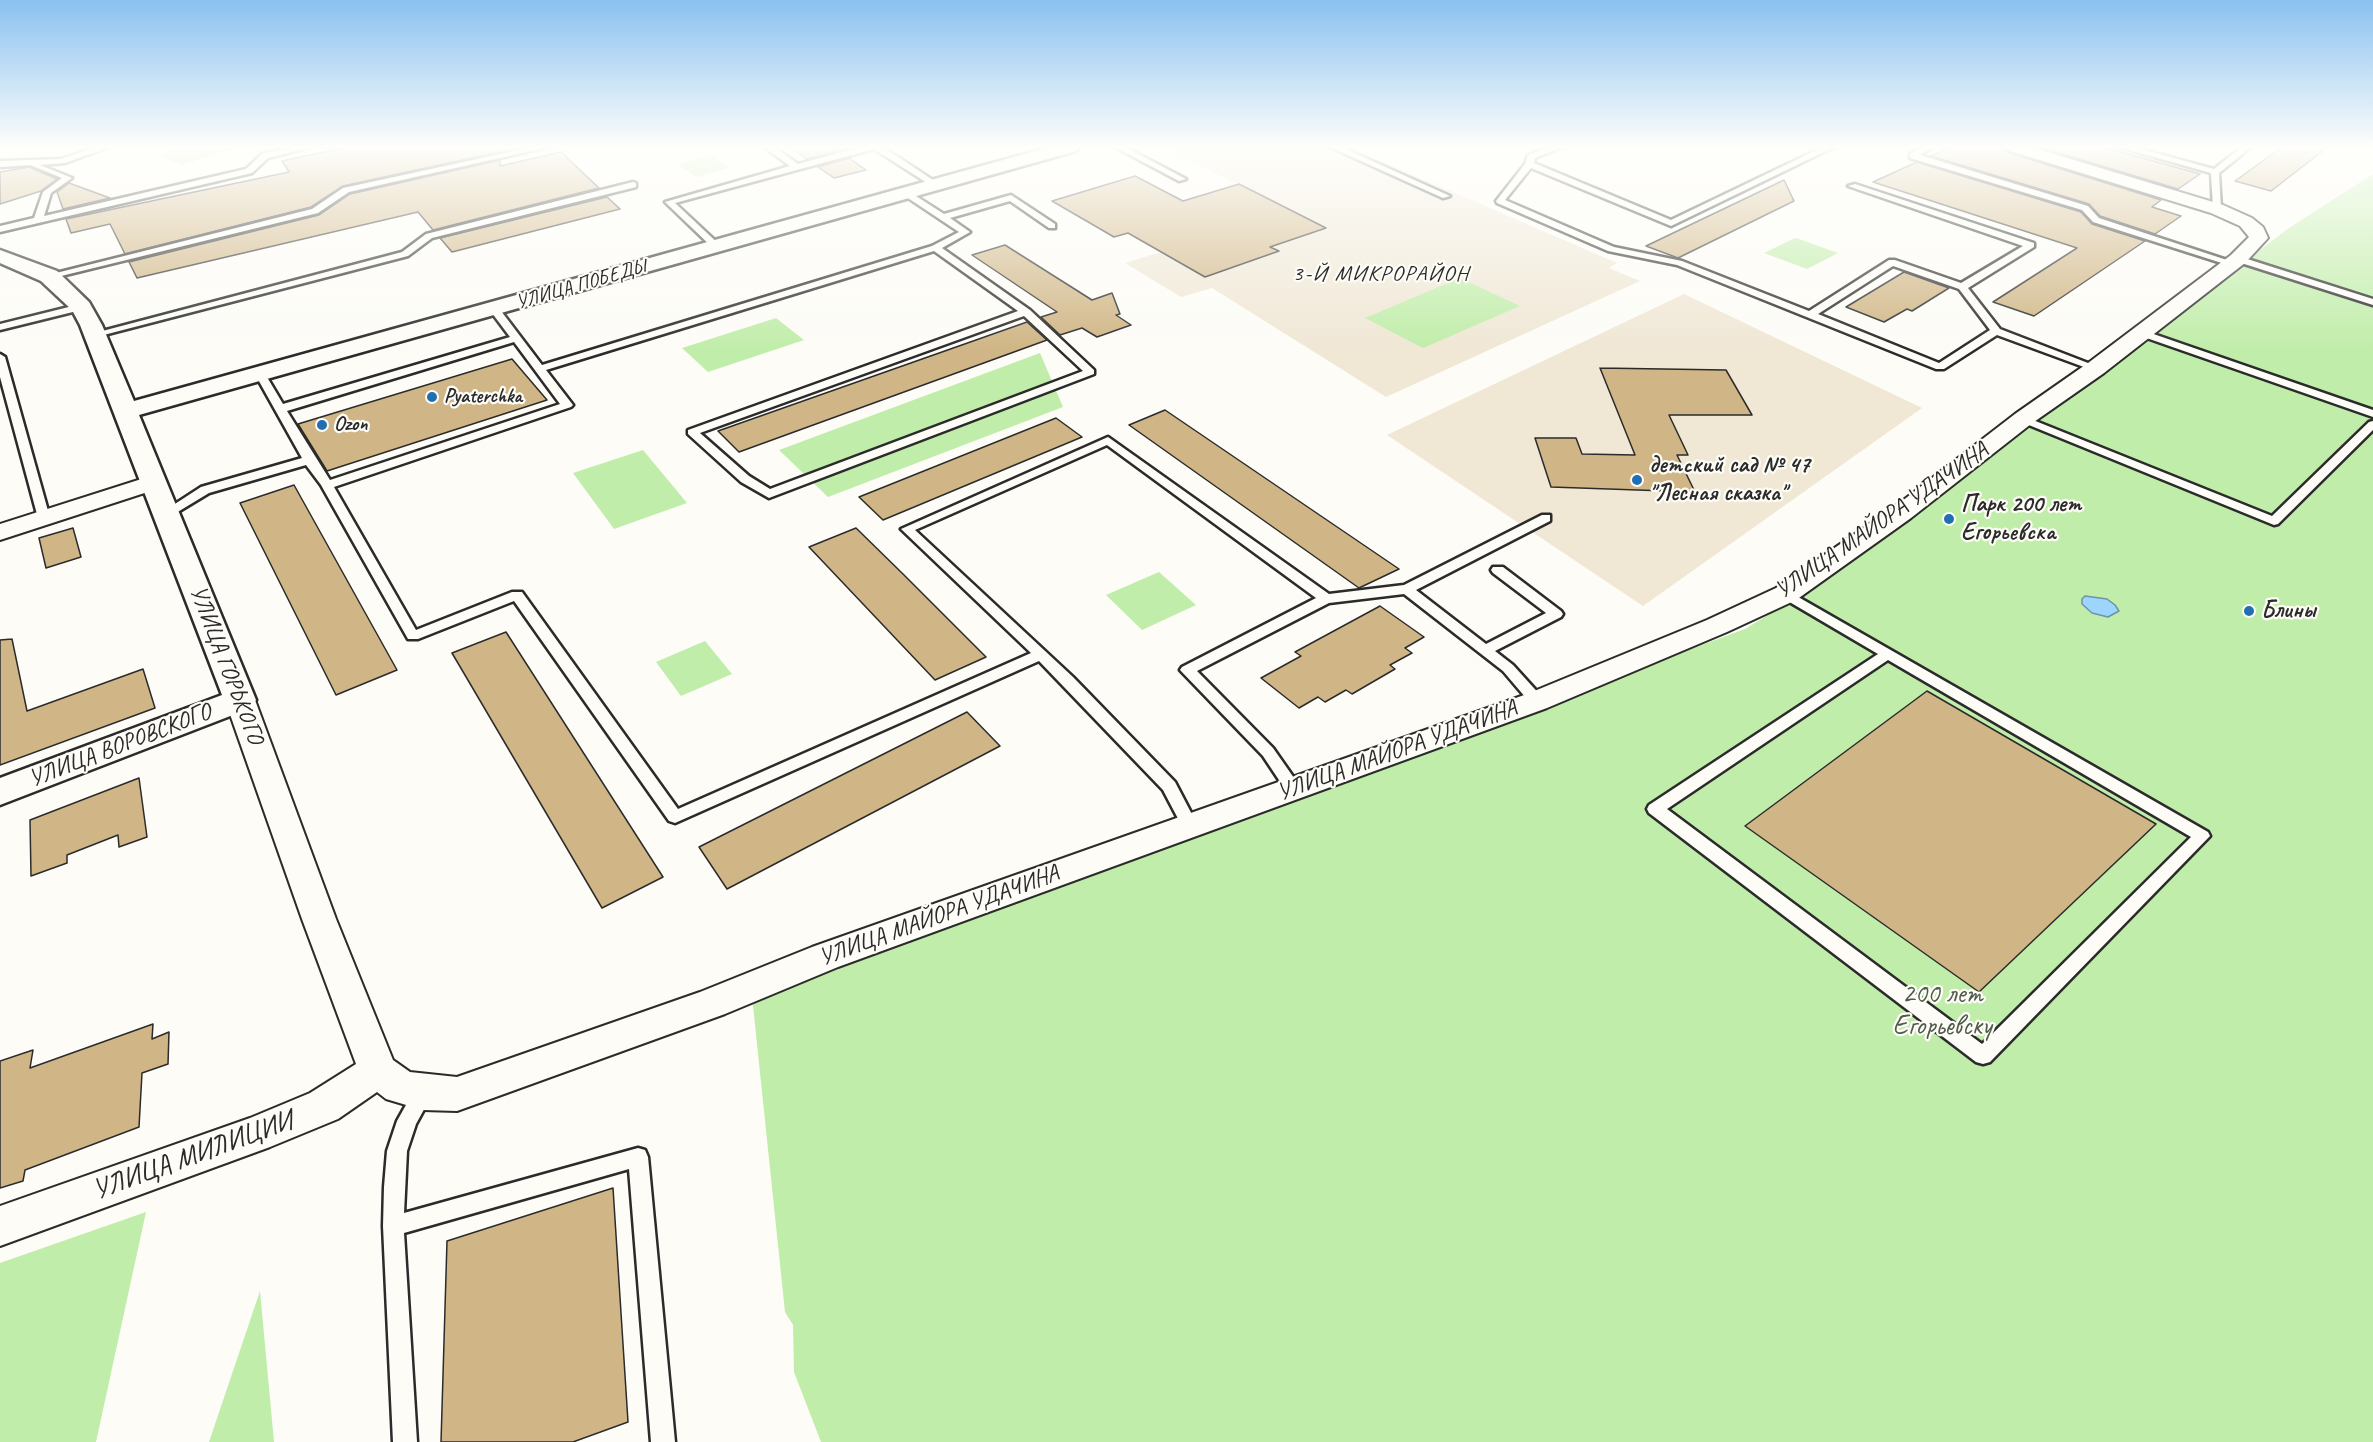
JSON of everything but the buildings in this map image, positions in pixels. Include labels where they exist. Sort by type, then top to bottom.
[{"type":"street","name":"УЛИЦА ПОБЕДЫ","points":[[127,411],[835,214]]},
{"type":"street","name":"УЛИЦА МАЙОРА УДАЧИНА","points":[[423,1093],[457,1094],[712,1003],[825,957],[1537,701],[1717,626],[1786,594],[1902,513],[2234,261],[2259,238],[2257,231],[2246,222],[2229,214]]},
{"type":"street","name":"УЛИЦА ГОРЬКОГО","points":[[0,256],[49,276],[81,308],[96,334],[240,700],[319,919],[378,1071]]},
{"type":"street","points":[[0,532],[154,482]]},
{"type":"street","name":"УЛИЦА ВОРОВСКОГО","points":[[0,792],[240,700]]},
{"type":"street","points":[[378,1071],[400,1087],[423,1093]]},
{"type":"street","name":"УЛИЦА МИЛИЦИИ","points":[[0,1226],[256,1134],[324,1106],[378,1071]]},
{"type":"lane","points":[[38,220],[40,214]]},
{"type":"lane","points":[[0,228],[63,214]]},
{"type":"lane","points":[[49,276],[302,214]]},
{"type":"lane","points":[[96,334],[405,254],[429,236],[516,214]]},
{"type":"lane","points":[[682,214],[717,247]]},
{"type":"lane","points":[[539,369],[935,248],[965,232],[939,214]]},
{"type":"lane","points":[[943,217],[953,214]]},
{"type":"lane","points":[[1035,214],[1052,226]]},
{"type":"lane","points":[[1531,214],[1611,249],[1679,263],[1940,367],[1996,331]]},
{"type":"lane","points":[[1650,214],[1671,223],[1689,214]]},
{"type":"lane","points":[[1939,214],[2031,244],[1962,287]]},
{"type":"lane","points":[[2091,214],[2096,220],[2373,302]]},
{"type":"lane","points":[[935,248],[1026,312],[1090,372],[769,494],[745,479],[692,432],[1026,312]]},
{"type":"lane","points":[[1811,314],[1892,262],[1962,287],[1996,331],[2096,368]]},
{"type":"lane","points":[[0,327],[81,308]]},
{"type":"lane","points":[[327,485],[567,405],[494,309]]},
{"type":"lane","points":[[2142,333],[2373,414]]},
{"type":"lane","points":[[280,409],[516,338]]},
{"type":"lane","points":[[0,357],[44,518]]},
{"type":"lane","points":[[260,374],[309,460],[327,485],[412,636],[517,595],[675,817],[1041,654]]},
{"type":"lane","points":[[2024,419],[2274,521],[2373,424]]},
{"type":"lane","points":[[1190,826],[1169,786],[1041,654],[907,529],[1108,440],[1326,599]]},
{"type":"lane","points":[[167,513],[205,490],[309,460]]},
{"type":"lane","points":[[1293,788],[1268,752],[1187,670],[1326,599],[1407,589],[1546,518]]},
{"type":"lane","points":[[1485,650],[1556,614],[1498,570]]},
{"type":"lane","points":[[1407,589],[1508,668],[1537,701]]},
{"type":"lane","points":[[1786,594],[2202,836],[1983,1056],[1655,809],[1887,654]]},
{"type":"lane","points":[[405,1442],[393,1226],[397,1151],[406,1121],[423,1093]]},
{"type":"lane","points":[[393,1226],[638,1156],[663,1442]]},
{"type":"shaded area","points":[[1194,214],[1504,214],[1617,263],[1609,268],[1640,281],[1386,397],[1212,288],[1181,297],[1125,263],[1161,252]]},
{"type":"shaded area","name":"детский сад № 47 \"Лесная сказка\"","points":[[1684,294],[1922,408],[1643,606],[1387,435]]},
{"type":"green space","name":"200 лет Егорьевску","points":[[2310,214],[2373,214],[2373,1442],[821,1442],[794,1372],[793,1325],[785,1312],[752,996],[1745,629],[1811,589],[2289,228]]},
{"type":"green space","points":[[1795,238],[1838,253],[1807,269],[1764,253]]},
{"type":"green space","points":[[1460,278],[1520,306],[1423,348],[1365,318]]},
{"type":"green space","points":[[776,318],[804,340],[708,372],[682,348]]},
{"type":"green space","points":[[1040,353],[1063,407],[828,497],[779,450]]},
{"type":"green space","points":[[643,450],[687,503],[614,529],[573,473]]},
{"type":"green space","points":[[1159,572],[1196,605],[1142,630],[1106,595]]},
{"type":"green space","points":[[705,641],[732,674],[681,696],[656,662]]},
{"type":"green space","points":[[146,1212],[96,1442],[0,1442],[0,1263]]},
{"type":"green space","points":[[260,1291],[274,1442],[209,1442]]},
{"type":"water","points":[[2085,596],[2107,599],[2119,611],[2108,617],[2092,613],[2082,604]]},
{"type":"place","name":"Pyaterchka","points":[[432,397]]},
{"type":"place","name":"Ozon","points":[[322,425]]},
{"type":"place","name":"детский сад № 47 \"Лесная сказка\"","points":[[1637,480]]},
{"type":"place","name":"Парк 200 лет Егорьевска","points":[[1949,519]]},
{"type":"place","name":"Блины","points":[[2249,611]]},
{"type":"district","name":"3-Й МИКРОРАЙОН","points":[[1381,274]]}]
